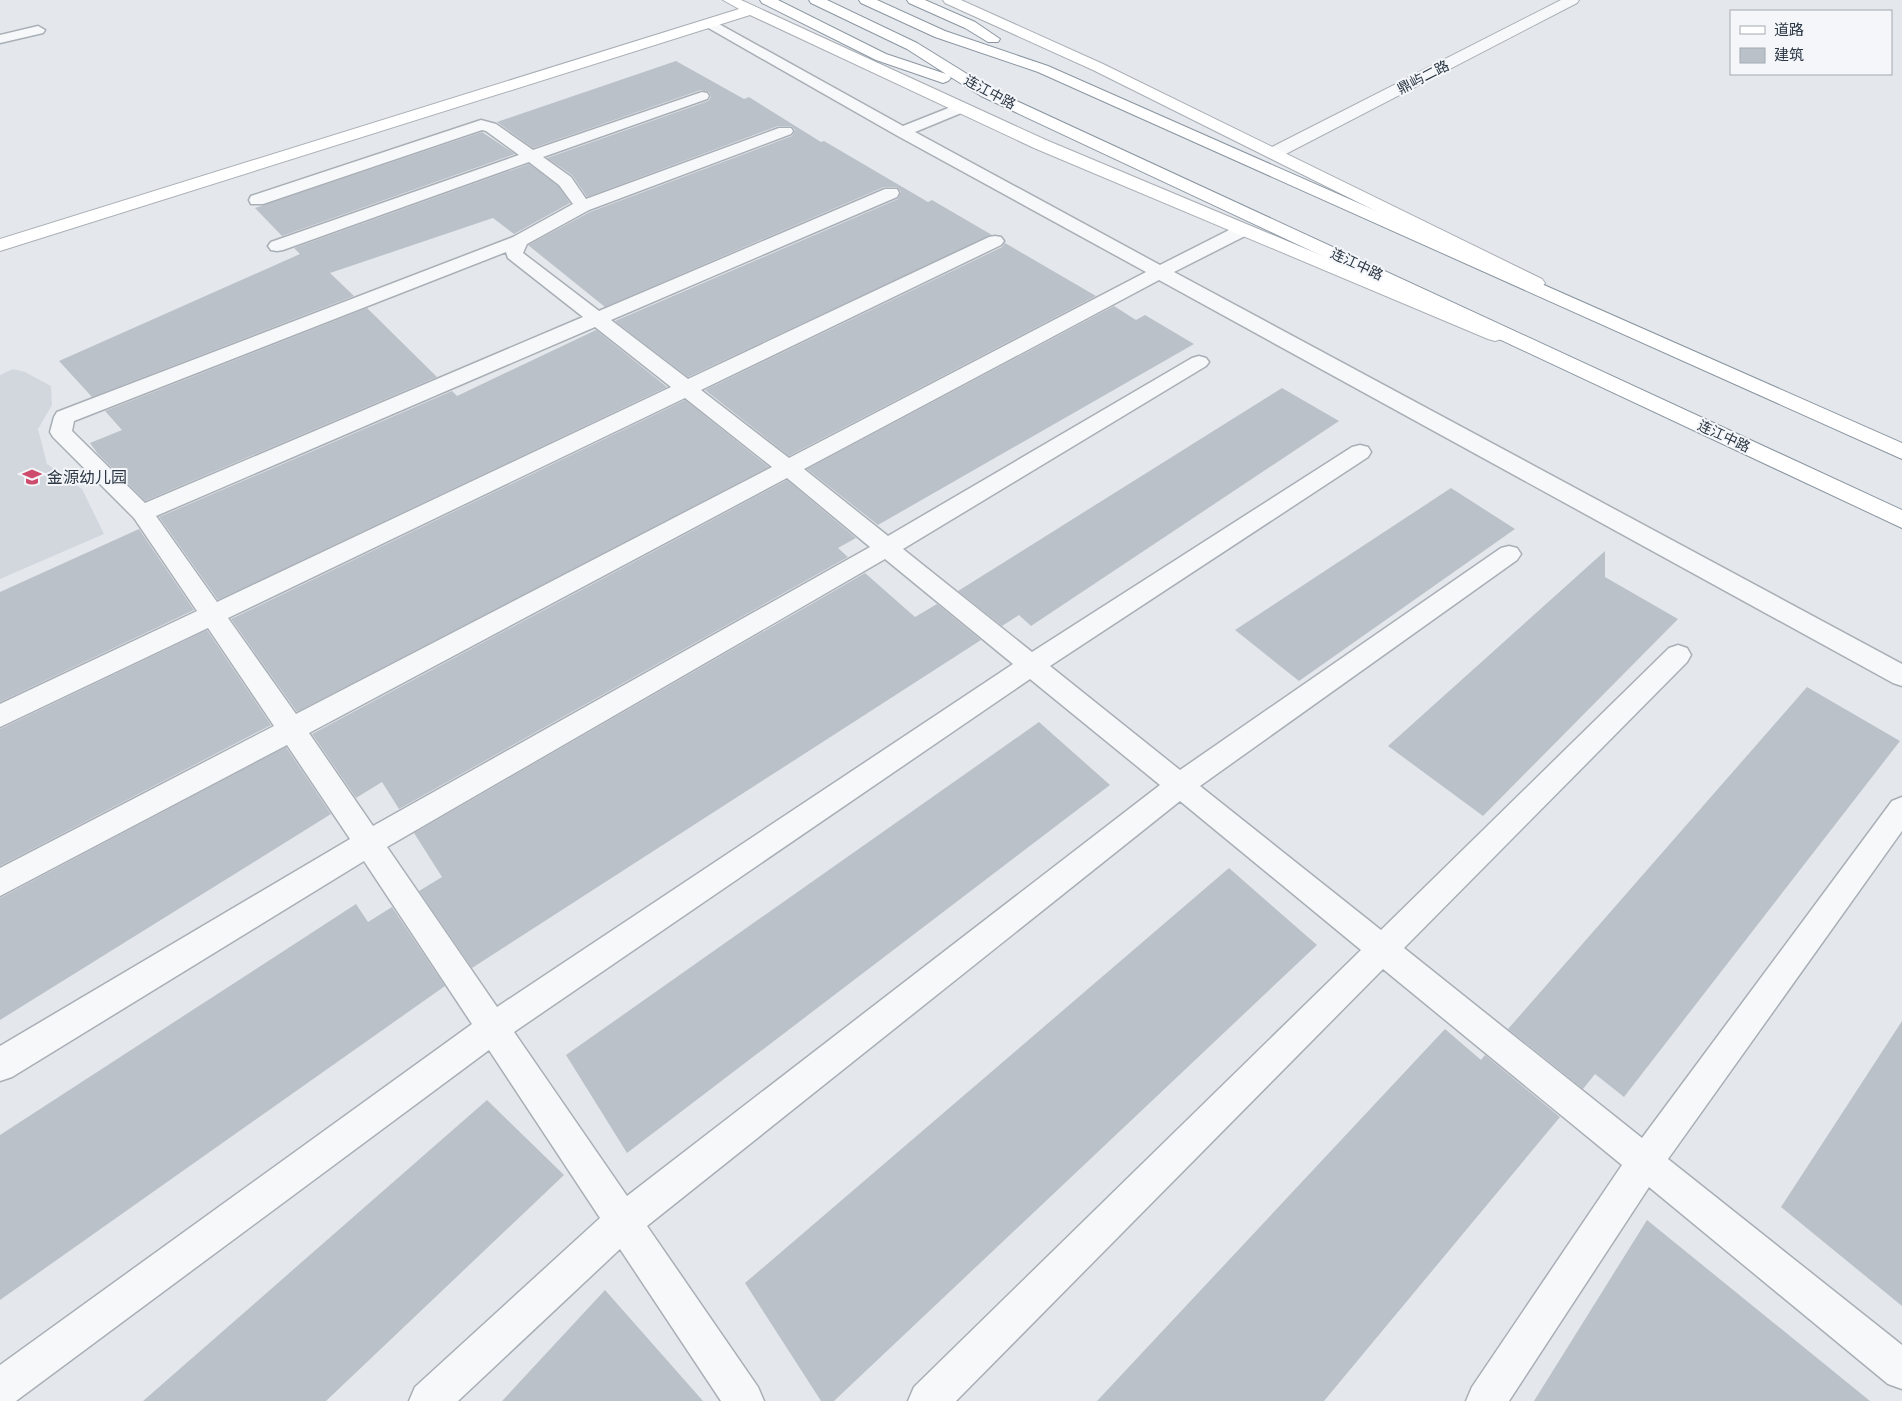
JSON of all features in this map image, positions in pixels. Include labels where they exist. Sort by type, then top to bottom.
[{"type":"main road","points":[[730,0],[1040,144],[1427,308],[1598,376]]},
{"type":"main road","points":[[767,0],[881,57],[987,93]]},
{"type":"main road","name":"连江中路","points":[[816,0],[912,46],[987,93],[1598,376],[1902,520]]},
{"type":"main road","points":[[866,0],[940,34],[1043,69],[1902,452]]},
{"type":"main road","points":[[914,0],[970,25],[1043,69]]},
{"type":"main road","points":[[950,0],[1098,67],[1637,334]]},
{"type":"main road","points":[[0,245],[751,10]]},
{"type":"street","name":"鼎屿二路","points":[[1274,153],[1572,0]]},
{"type":"lane","points":[[710,23],[902,132],[1902,676]]},
{"type":"lane","points":[[0,39],[38,30]]},
{"type":"lane","points":[[277,246],[702,96]]},
{"type":"lane","points":[[902,132],[961,108]]},
{"type":"lane","points":[[256,200],[481,125],[491,127],[565,181],[583,206]]},
{"type":"lane","points":[[744,1401],[292,730],[142,513],[61,432],[64,417],[519,241],[583,206],[785,131]]},
{"type":"lane","points":[[142,513],[891,193]]},
{"type":"lane","points":[[0,883],[1243,230]]},
{"type":"lane","points":[[519,241],[514,254],[788,468],[1902,1370]]},
{"type":"lane","points":[[0,716],[995,241]]},
{"type":"lane","points":[[0,1065],[368,843],[886,548],[1199,362]]},
{"type":"lane","points":[[0,1389],[493,1028],[1031,665],[1360,452]]},
{"type":"lane","points":[[429,1401],[623,1222],[1180,785],[1509,554]]},
{"type":"lane","points":[[928,1401],[1678,655]]},
{"type":"lane","points":[[1486,1401],[1645,1162],[1902,809]]},
{"type":"shaded area","name":"金源幼儿园","points":[[13,369],[25,372],[51,386],[52,405],[38,429],[47,464],[82,489],[104,534],[0,579],[0,375]]},
{"type":"building","points":[[676,61],[744,99],[749,97],[821,142],[824,141],[928,202],[932,200],[992,235],[688,377],[615,321],[898,199],[901,192],[897,187],[884,187],[605,307],[528,245],[590,212],[792,136],[795,130],[791,126],[778,126],[587,197],[572,175],[547,158],[708,101],[711,97],[709,92],[701,90],[533,148],[497,122]]},
{"type":"building","points":[[482,132],[515,154],[282,236],[255,208]]},
{"type":"building","points":[[529,164],[558,186],[570,203],[514,234],[493,218],[330,273],[354,296],[92,397],[59,361],[300,254],[294,248]]},
{"type":"building","points":[[1005,243],[1096,296],[789,456],[705,390],[1002,247]]},
{"type":"building","points":[[1114,306],[1136,320],[1145,315],[1194,344],[878,525],[807,469]]},
{"type":"building","points":[[367,308],[437,377],[145,501],[98,454],[90,443],[122,430],[105,411]]},
{"type":"building","points":[[596,330],[667,387],[218,600],[159,517],[452,391],[457,396]]},
{"type":"building","points":[[1282,388],[1339,421],[1031,626],[1019,615],[1002,626],[958,591]]},
{"type":"building","points":[[685,400],[769,467],[297,712],[231,619]]},
{"type":"building","points":[[787,480],[856,538],[838,548],[848,557],[399,809],[382,782],[356,798],[312,734]]},
{"type":"building","points":[[1451,488],[1515,529],[1299,681],[1235,630]]},
{"type":"building","points":[[139,529],[194,610],[0,702],[0,592]]},
{"type":"building","points":[[1605,551],[1605,577],[1678,619],[1483,816],[1388,746]]},
{"type":"building","points":[[865,573],[915,617],[937,604],[981,640],[472,968],[419,891],[442,877],[414,833]]},
{"type":"building","points":[[207,630],[271,725],[0,866],[0,729]]},
{"type":"building","points":[[1807,687],[1900,741],[1624,1097],[1595,1074],[1583,1089],[1508,1029]]},
{"type":"building","points":[[1039,722],[1110,785],[627,1153],[566,1055]]},
{"type":"building","points":[[286,747],[331,814],[0,1020],[0,898]]},
{"type":"building","points":[[1229,868],[1317,945],[834,1401],[821,1401],[745,1283]]},
{"type":"building","points":[[356,904],[368,922],[392,907],[445,986],[0,1300],[0,1135]]},
{"type":"building","points":[[1902,1021],[1902,1306],[1781,1207]]},
{"type":"building","points":[[1445,1029],[1481,1060],[1485,1055],[1560,1117],[1324,1401],[1097,1401]]},
{"type":"building","points":[[487,1100],[564,1175],[326,1401],[143,1401]]},
{"type":"building","points":[[1647,1220],[1870,1401],[1534,1401]]},
{"type":"building","points":[[605,1290],[703,1401],[502,1401]]},
{"type":"place","name":"金源幼儿园","points":[[32,477]]}]
